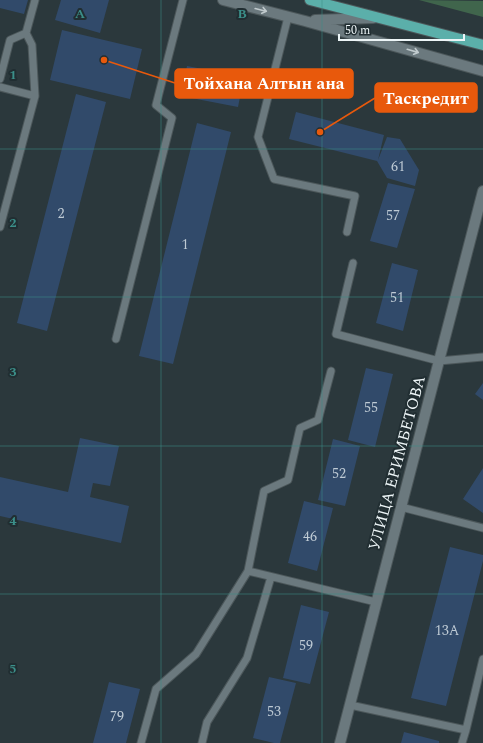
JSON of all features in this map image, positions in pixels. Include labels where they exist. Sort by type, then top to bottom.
[{"type":"main road","points":[[310,0],[483,45]]},
{"type":"street","points":[[223,0],[288,16],[483,71]]},
{"type":"street","points":[[305,21],[377,17]]},
{"type":"street","name":"УЛИЦА ЕРИМБЕТОВА","points":[[340,743],[483,191]]},
{"type":"lane","points":[[0,227],[35,96],[32,45],[26,33],[35,0]]},
{"type":"lane","points":[[116,339],[172,118],[156,105],[183,0]]},
{"type":"lane","points":[[288,16],[258,137],[274,179],[355,196],[347,232]]},
{"type":"lane","points":[[0,79],[10,40],[26,33]]},
{"type":"lane","points":[[0,86],[35,96]]},
{"type":"lane","points":[[353,263],[336,334],[439,360],[483,357]]},
{"type":"lane","points":[[141,743],[156,688],[196,654],[248,571],[264,491],[288,480],[300,428],[318,420],[331,371]]},
{"type":"lane","points":[[401,507],[483,528]]},
{"type":"lane","points":[[248,571],[376,602]]},
{"type":"lane","points":[[202,743],[208,722],[247,658],[271,577]]},
{"type":"lane","points":[[462,743],[483,659]]},
{"type":"lane","points":[[350,705],[466,730]]},
{"type":"green space","points":[[419,0],[483,1],[483,17]]},
{"type":"building","points":[[0,0],[28,0],[24,14],[0,8]]},
{"type":"building","points":[[61,0],[109,0],[100,33],[55,20]]},
{"type":"building","points":[[62,30],[142,49],[130,99],[50,80]]},
{"type":"building","points":[[187,66],[244,77],[238,107],[181,96]]},
{"type":"building","points":[[76,94],[106,102],[47,331],[17,323]]},
{"type":"building","points":[[296,112],[384,135],[378,160],[387,137],[400,139],[419,170],[415,186],[387,178],[377,161],[289,139]]},
{"type":"building","points":[[197,123],[231,132],[173,364],[139,356]]},
{"type":"building","points":[[388,183],[415,189],[397,248],[370,241]]},
{"type":"building","points":[[392,263],[418,270],[403,331],[376,323]]},
{"type":"building","points":[[366,368],[393,374],[375,447],[348,440]]},
{"type":"building","points":[[483,383],[483,400],[475,394]]},
{"type":"building","points":[[80,438],[119,446],[110,486],[93,483],[90,497],[129,506],[121,543],[0,516],[0,477],[68,492]]},
{"type":"building","points":[[333,439],[360,446],[345,506],[318,500]]},
{"type":"building","points":[[483,468],[483,513],[463,499]]},
{"type":"building","points":[[304,501],[333,508],[317,571],[288,563]]},
{"type":"building","points":[[450,547],[483,555],[483,561],[446,706],[411,698]]},
{"type":"building","points":[[301,605],[329,612],[310,684],[283,678]]},
{"type":"building","points":[[269,677],[296,683],[280,743],[253,738]]},
{"type":"building","points":[[109,682],[140,689],[126,743],[93,743]]},
{"type":"building","points":[[404,732],[439,741],[439,743],[401,743]]},
{"type":"place","name":"Тойхана Алтын ана","points":[[104,60]]},
{"type":"place","name":"Таскредит","points":[[320,132]]}]
